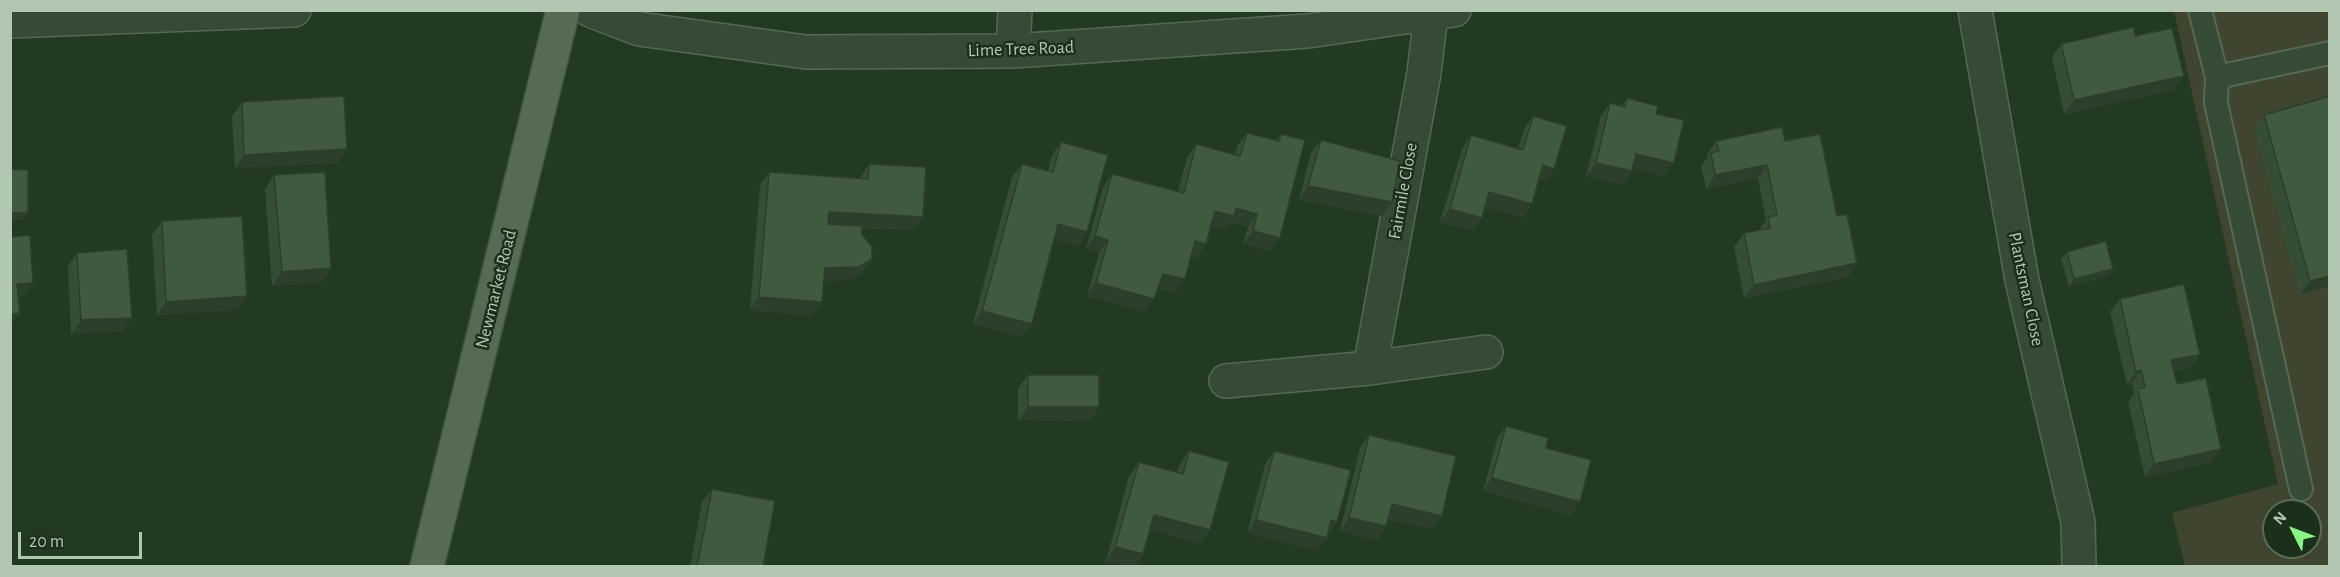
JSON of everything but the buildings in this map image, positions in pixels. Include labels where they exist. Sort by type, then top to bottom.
[{"type":"main road","name":"Newmarket Road","points":[[427,567],[563,10]]},
{"type":"street","points":[[10,21],[161,13],[294,10]]},
{"type":"street","name":"Lime Tree Road","points":[[590,10],[639,29],[806,52],[1013,51],[1308,31],[1443,12]]},
{"type":"street","points":[[1013,51],[1015,10]]},
{"type":"street","name":"Plantsman Close","points":[[1975,10],[2022,280],[2078,522],[2079,567]]},
{"type":"street","name":"Fairmile Close","points":[[1370,368],[1424,73],[1443,12]]},
{"type":"street","points":[[1226,381],[1370,368],[1486,352]]},
{"type":"lane","points":[[2200,10],[2217,77],[2216,103],[2301,489]]},
{"type":"lane","points":[[2217,77],[2330,53]]},
{"type":"green space","points":[[2174,11],[2329,11],[2329,566],[2185,566],[2172,513],[2278,484]]}]
